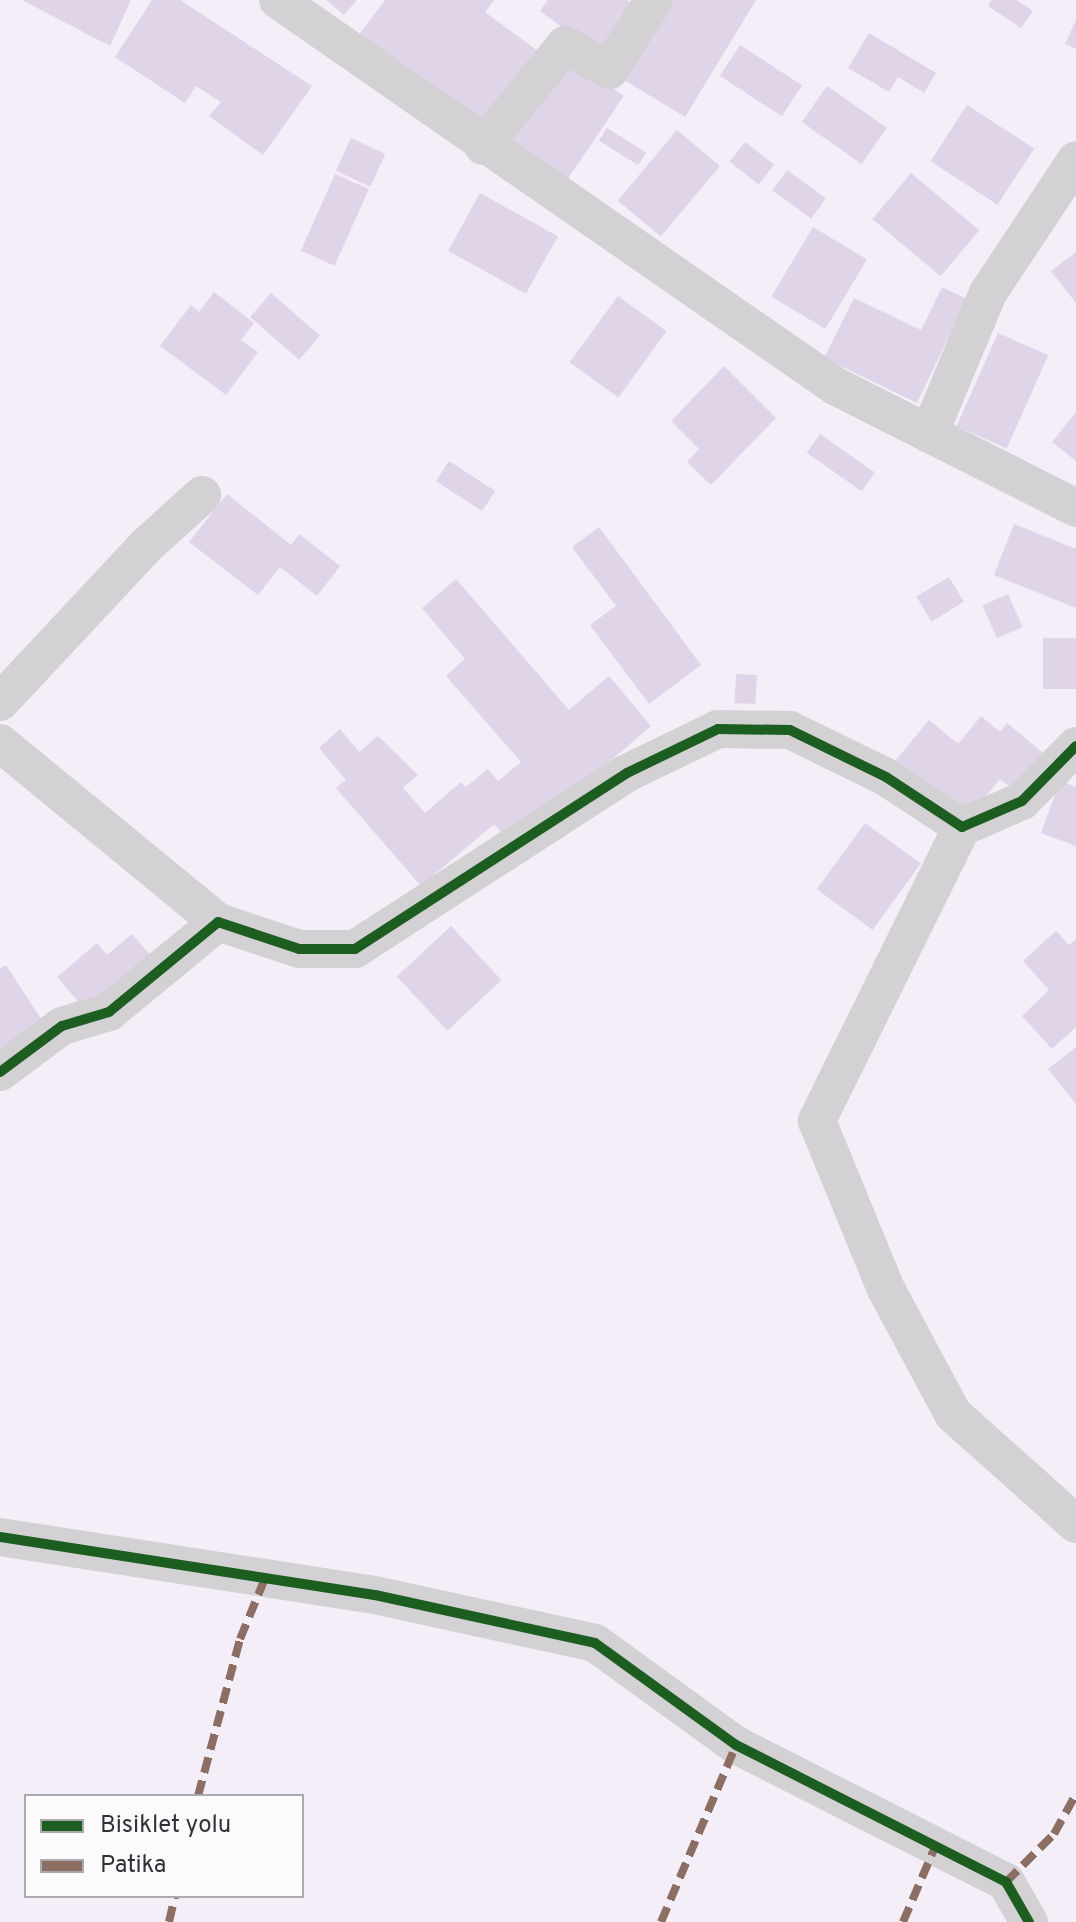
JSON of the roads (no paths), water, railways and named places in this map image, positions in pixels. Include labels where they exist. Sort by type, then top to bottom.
[{"type":"street","points":[[278,0],[483,146],[835,386],[1076,508]]},
{"type":"street","points":[[483,146],[565,45],[609,70],[654,0]]},
{"type":"street","points":[[929,434],[988,293],[1076,160]]},
{"type":"street","points":[[0,702],[148,544],[202,495]]},
{"type":"street","points":[[0,743],[218,922],[299,949],[355,949],[627,773],[718,729],[790,730],[886,777],[962,827]]},
{"type":"street","points":[[1076,746],[1022,801],[962,827],[817,1121],[886,1289],[953,1414],[1076,1524]]},
{"type":"street","points":[[0,1072],[62,1026],[109,1012],[218,922]]},
{"type":"street","points":[[0,1537],[375,1595],[595,1643],[736,1745],[1006,1882],[1029,1922]]}]
